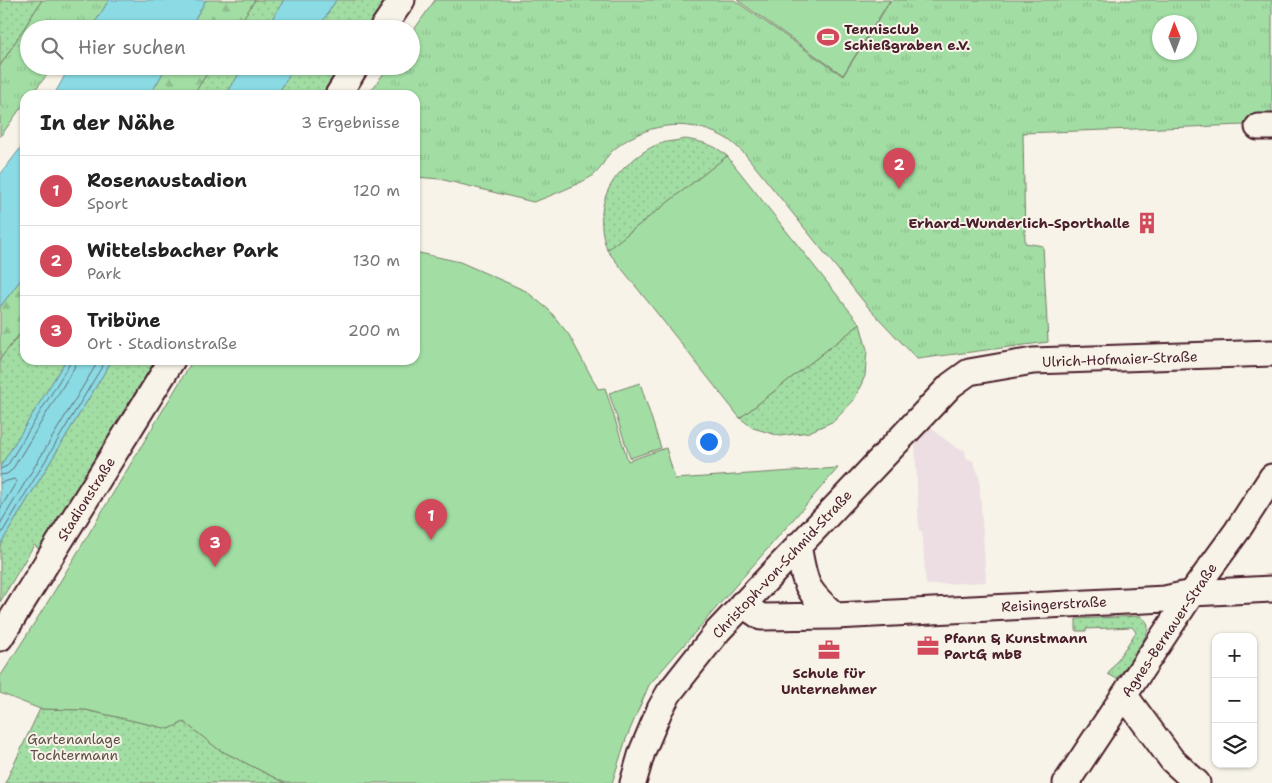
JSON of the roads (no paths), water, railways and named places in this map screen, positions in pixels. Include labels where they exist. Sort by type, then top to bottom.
[{"type":"street","points":[[388,20],[402,0]]},
{"type":"street","points":[[341,90],[350,75]]},
{"type":"street","name":"Ulrich-Hofmaier-Straße","points":[[969,372],[1033,361],[1272,353]]},
{"type":"street","name":"Stadionstraße","points":[[0,638],[169,365]]},
{"type":"street","name":"Christoph-von-Schmid-Straße","points":[[633,783],[653,726],[669,694],[718,631],[951,385],[969,372]]},
{"type":"street","name":"Agnes-Bernauer-Straße","points":[[1066,783],[1192,593],[1237,532],[1272,478]]},
{"type":"street","points":[[798,545],[803,573],[810,591],[816,599],[836,616]]},
{"type":"street","name":"Reisingerstraße","points":[[742,604],[761,617],[836,616],[1165,599],[1192,593],[1272,589]]},
{"type":"street","points":[[1124,696],[1172,760],[1197,783]]},
{"type":"water","points":[[109,0],[206,0],[194,20],[97,20]]},
{"type":"water","points":[[284,0],[336,0],[324,20],[272,20]]},
{"type":"water","points":[[65,75],[162,75],[153,90],[57,90]]},
{"type":"water","points":[[238,75],[289,75],[280,90],[229,90]]},
{"type":"water","points":[[20,149],[20,281],[0,307],[0,175]]},
{"type":"water","points":[[63,365],[109,365],[0,545],[0,467]]},
{"type":"place","name":"Tennisclub Schießgraben e.V.","points":[[828,37]]},
{"type":"place","name":"Wittelsbacher Park","points":[[899,189]]},
{"type":"place","name":"Erhard-Wunderlich-Sporthalle","points":[[1147,223]]},
{"type":"place","name":"Rosenaustadion","points":[[431,540]]},
{"type":"place","name":"Tribüne","points":[[215,567]]},
{"type":"place","name":"Pfann & Kunstmann PartG mbB","points":[[928,646]]},
{"type":"place","name":"Schule für Unternehmer","points":[[829,650]]},
{"type":"park label","name":"Gartenanlage Tochtermann","points":[[74,748]]}]
